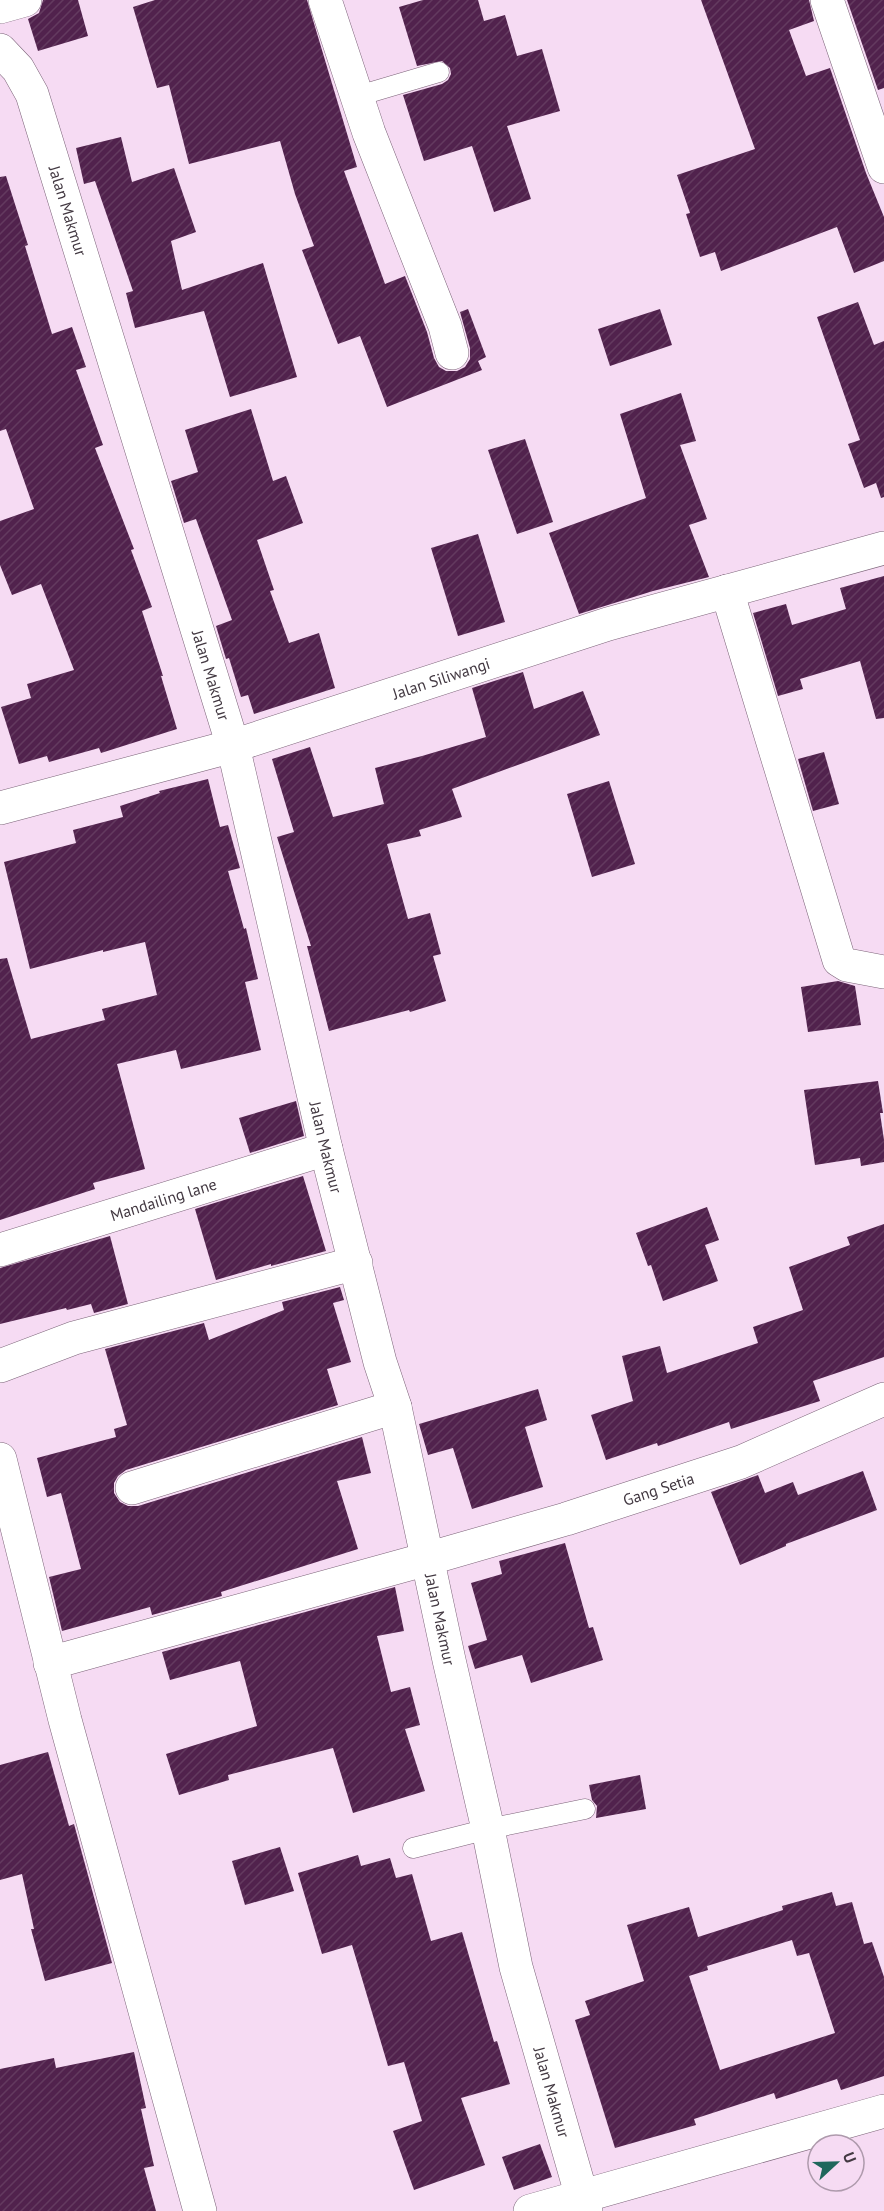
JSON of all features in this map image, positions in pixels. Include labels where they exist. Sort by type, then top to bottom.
[{"type":"street","points":[[0,7],[25,0]]},
{"type":"street","points":[[325,0],[369,133],[445,326],[452,353]]},
{"type":"street","points":[[827,0],[884,167]]},
{"type":"street","name":"Jalan Makmur","points":[[0,50],[18,69],[32,94],[232,746],[327,1149],[380,1362],[395,1407],[516,1967],[584,2204]]},
{"type":"street","name":"Jalan Siliwangi","points":[[0,808],[232,746],[608,624],[884,548]]},
{"type":"street","points":[[727,591],[839,960],[847,965],[884,972]]},
{"type":"street","name":"Mandailing lane","points":[[0,1250],[327,1149]]},
{"type":"street","points":[[0,1366],[74,1338],[356,1263]]},
{"type":"street","name":"Gang Setia","points":[[50,1663],[427,1560],[566,1519],[741,1462],[884,1399]]},
{"type":"street","points":[[132,1488],[395,1407]]},
{"type":"street","points":[[0,1460],[50,1663],[200,2211]]},
{"type":"street","points":[[530,2211],[584,2204],[884,2111]]},
{"type":"lane","points":[[358,96],[439,72]]},
{"type":"lane","points":[[413,1848],[488,1829],[585,1809]]},
{"type":"building","points":[[43,0],[78,0],[88,36],[38,51],[28,19],[39,13]]},
{"type":"building","points":[[155,0],[307,0],[357,167],[344,171],[385,284],[405,276],[427,332],[434,358],[439,367],[446,371],[457,371],[465,367],[470,359],[470,348],[460,312],[468,309],[486,357],[478,361],[482,370],[387,407],[360,336],[338,344],[302,250],[314,246],[295,194],[280,141],[189,164],[169,85],[157,88],[133,7]]},
{"type":"building","points":[[423,0],[478,0],[484,21],[505,15],[517,56],[542,49],[560,111],[507,126],[531,199],[494,212],[472,146],[424,161],[403,95],[442,84],[451,74],[450,68],[442,61],[417,66],[399,7]]},
{"type":"building","points":[[701,0],[809,0],[814,21],[789,30],[806,76],[830,68],[866,173],[884,217],[884,261],[854,273],[837,227],[721,271],[715,252],[700,257],[686,214],[690,213],[677,175],[755,149]]},
{"type":"building","points":[[847,0],[884,0],[884,88],[878,90]]},
{"type":"building","points":[[121,137],[132,182],[174,168],[196,232],[171,241],[182,290],[263,263],[297,377],[230,397],[204,311],[135,328],[126,293],[133,291],[95,181],[84,184],[76,148]]},
{"type":"building","points":[[6,176],[28,245],[25,246],[52,334],[72,327],[86,367],[76,370],[103,445],[95,448],[134,549],[131,550],[152,607],[142,611],[177,729],[101,753],[99,748],[49,762],[47,756],[19,764],[1,707],[31,698],[27,684],[74,670],[41,584],[12,595],[0,565],[0,521],[34,509],[6,429],[0,431],[0,177]]},
{"type":"building","points":[[858,302],[874,345],[884,341],[884,497],[881,498],[876,483],[864,488],[848,444],[860,440],[817,317]]},
{"type":"building","points":[[660,309],[672,345],[610,366],[598,329]]},
{"type":"building","points":[[681,393],[696,441],[680,445],[707,519],[689,525],[709,577],[653,591],[579,614],[549,533],[646,498],[620,414]]},
{"type":"building","points":[[251,409],[273,481],[286,476],[303,523],[257,540],[274,590],[270,591],[289,643],[319,633],[335,688],[254,714],[248,695],[241,697],[216,626],[232,620],[196,519],[184,523],[171,481],[198,472],[185,430]]},
{"type":"building","points":[[525,439],[553,522],[517,534],[488,450]]},
{"type":"building","points":[[478,534],[505,622],[458,636],[431,548]]},
{"type":"building","points":[[884,576],[884,718],[876,719],[860,661],[800,679],[803,689],[778,696],[753,613],[786,604],[792,625],[846,609],[840,588]]},
{"type":"building","points":[[523,672],[534,709],[583,691],[600,735],[452,789],[462,817],[419,830],[421,836],[387,844],[408,919],[430,913],[441,954],[433,956],[446,1001],[329,1031],[307,946],[311,946],[277,837],[294,832],[272,759],[310,747],[333,817],[384,804],[375,768],[486,737],[472,688]]},
{"type":"building","points":[[824,752],[839,804],[813,811],[798,759]]},
{"type":"building","points":[[208,779],[220,827],[228,825],[240,868],[228,871],[244,929],[246,928],[258,979],[245,982],[261,1050],[181,1069],[176,1050],[117,1064],[145,1169],[93,1183],[95,1189],[0,1220],[0,959],[7,958],[31,1039],[105,1020],[102,1009],[157,995],[145,942],[103,952],[103,950],[30,969],[4,862],[76,843],[73,830],[123,817],[120,806],[160,793],[159,791]]},
{"type":"building","points":[[609,781],[635,864],[592,877],[567,794]]},
{"type":"building","points":[[838,981],[855,986],[861,1025],[808,1032],[801,987]]},
{"type":"building","points":[[878,1081],[883,1113],[880,1113],[884,1162],[861,1166],[860,1158],[815,1165],[804,1090]]},
{"type":"building","points":[[296,1101],[304,1136],[250,1153],[239,1118]]},
{"type":"building","points":[[303,1176],[326,1251],[216,1280],[195,1209]]},
{"type":"building","points":[[707,1207],[719,1240],[705,1245],[718,1281],[663,1301],[651,1265],[648,1266],[636,1233]]},
{"type":"building","points":[[884,1224],[884,1357],[813,1381],[820,1401],[731,1429],[729,1422],[658,1446],[657,1443],[606,1460],[591,1415],[633,1401],[622,1356],[660,1346],[667,1373],[758,1343],[753,1327],[803,1310],[789,1267],[850,1245],[847,1237]]},
{"type":"building","points":[[110,1236],[128,1304],[94,1313],[91,1304],[0,1324],[0,1268]]},
{"type":"building","points":[[340,1287],[344,1300],[333,1303],[351,1362],[327,1369],[338,1405],[126,1470],[118,1476],[114,1483],[114,1493],[120,1502],[128,1506],[138,1506],[362,1437],[371,1473],[337,1481],[358,1549],[221,1592],[222,1596],[152,1615],[150,1607],[62,1631],[49,1577],[81,1569],[61,1493],[47,1497],[37,1458],[116,1437],[114,1429],[127,1425],[105,1349],[204,1323],[209,1340],[284,1310],[282,1302]]},
{"type":"building","points":[[538,1389],[547,1420],[525,1427],[543,1487],[472,1509],[453,1448],[428,1455],[419,1424]]},
{"type":"building","points":[[863,1471],[877,1510],[786,1544],[786,1546],[740,1565],[711,1492],[758,1475],[765,1493],[793,1482],[798,1495]]},
{"type":"building","points":[[565,1543],[589,1628],[593,1627],[603,1660],[531,1683],[522,1655],[475,1669],[468,1646],[487,1640],[471,1583],[502,1574],[499,1561]]},
{"type":"building","points":[[395,1587],[404,1631],[377,1636],[391,1692],[410,1687],[420,1725],[405,1729],[425,1791],[353,1813],[333,1748],[228,1775],[229,1780],[179,1795],[166,1754],[257,1726],[240,1661],[170,1680],[162,1652]]},
{"type":"building","points":[[48,1752],[69,1826],[74,1824],[112,1963],[45,1981],[31,1929],[34,1929],[22,1874],[0,1880],[0,1765]]},
{"type":"building","points":[[640,1775],[646,1809],[596,1818],[597,1806],[592,1800],[589,1785]]},
{"type":"building","points":[[280,1847],[294,1891],[245,1905],[232,1861]]},
{"type":"building","points":[[358,1855],[361,1866],[390,1858],[396,1878],[412,1874],[431,1941],[462,1932],[494,2042],[497,2041],[510,2084],[461,2098],[485,2165],[414,2190],[393,2131],[422,2121],[404,2062],[388,2066],[352,1945],[322,1954],[298,1873]]},
{"type":"building","points":[[832,1892],[836,1906],[852,1902],[864,1944],[872,1942],[884,1977],[884,2076],[841,2090],[837,2079],[776,2099],[774,2093],[694,2119],[696,2125],[615,2148],[575,2020],[590,2015],[585,2001],[644,1981],[627,1925],[689,1907],[698,1937],[783,1910],[782,1906]],"holes":[[[792,1940],[797,1956],[809,1953],[835,2033],[720,2070],[689,1976],[708,1970],[707,1966]]]},
{"type":"building","points":[[134,2052],[146,2108],[141,2109],[154,2166],[144,2168],[156,2211],[0,2211],[0,2069],[54,2058],[56,2068]]},
{"type":"building","points":[[540,2144],[552,2177],[514,2190],[502,2157]]}]
